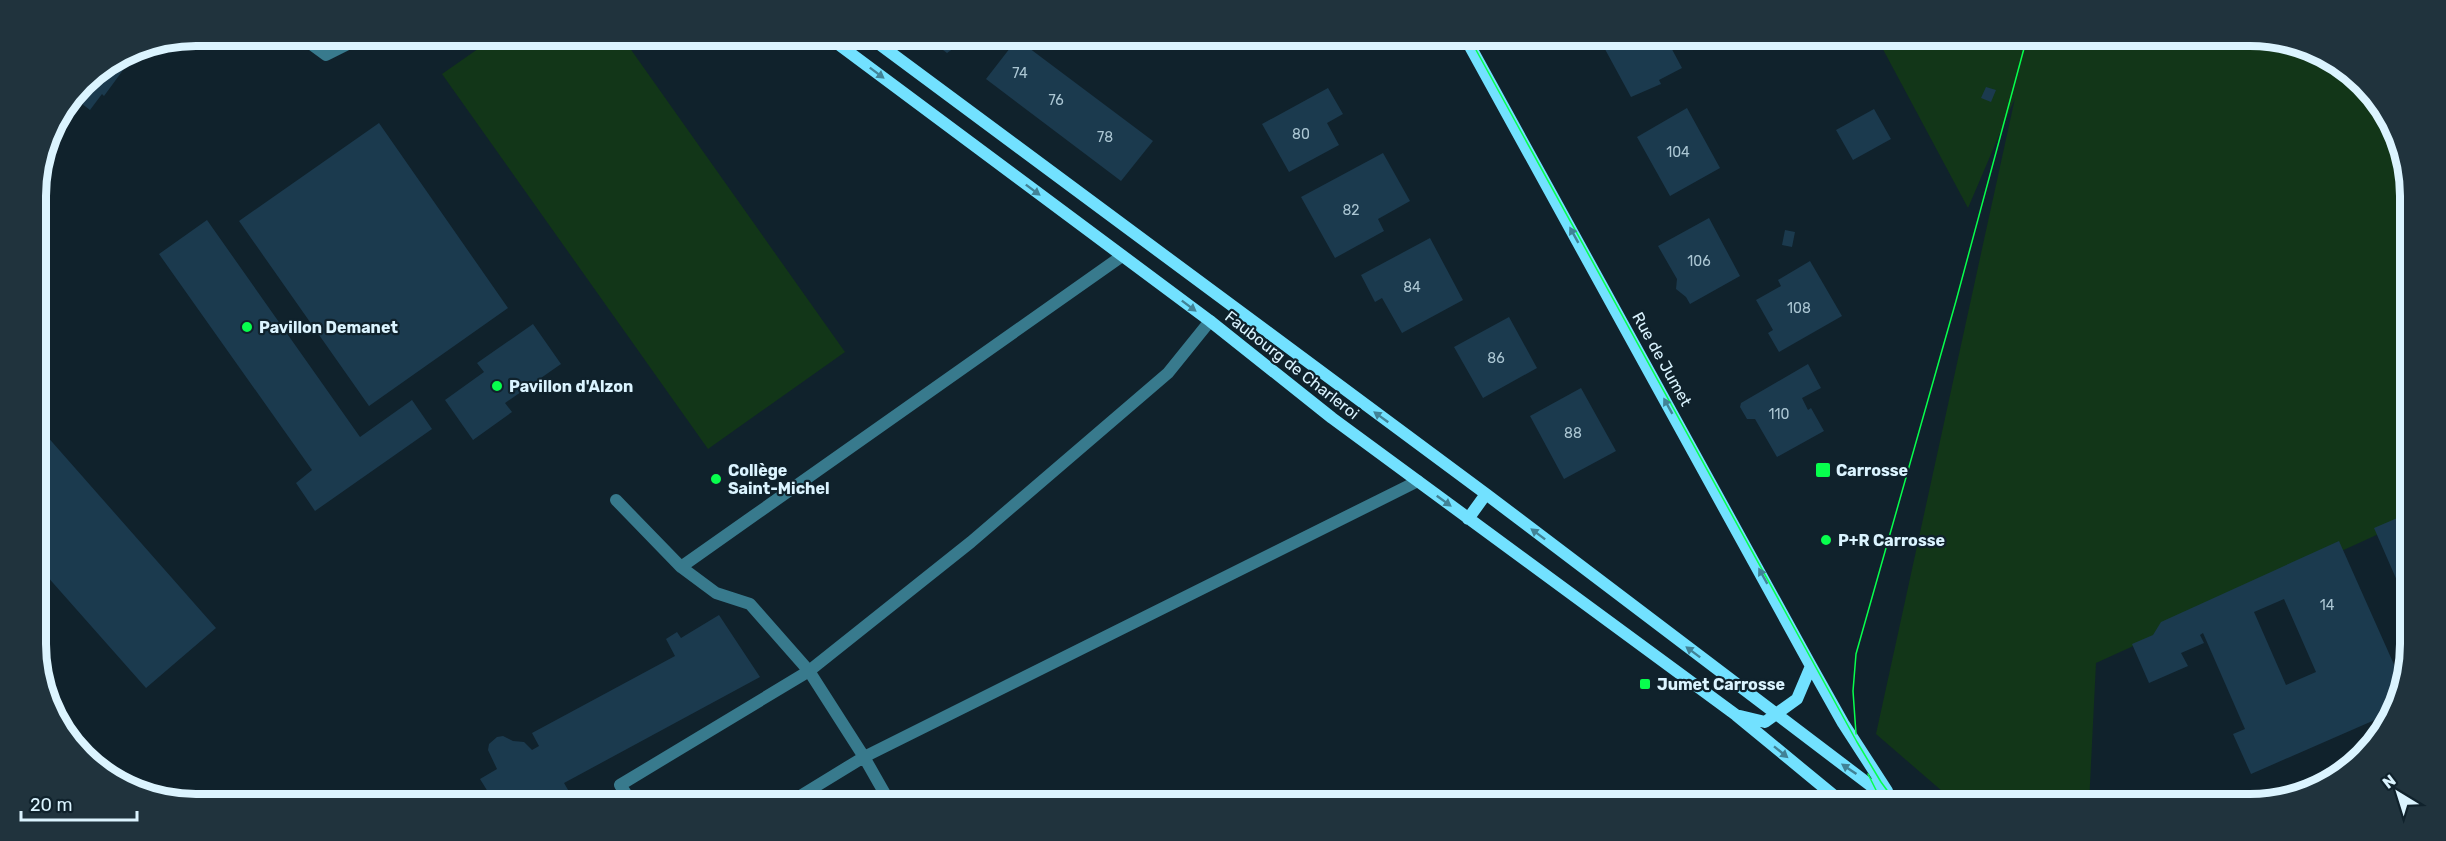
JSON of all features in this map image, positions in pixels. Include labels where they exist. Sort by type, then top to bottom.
[{"type":"main road","name":"Faubourg de Charleroi","points":[[842,47],[1210,321],[1332,418],[1736,715],[1832,794]]},
{"type":"main road","points":[[882,47],[1486,494],[1883,794]]},
{"type":"main road","name":"Rue de Jumet","points":[[1470,47],[1811,666],[1889,794]]},
{"type":"main road","points":[[1468,519],[1486,494]]},
{"type":"main road","points":[[1736,715],[1766,722],[1797,699],[1811,666]]},
{"type":"lane","points":[[315,47],[326,55],[342,47]]},
{"type":"lane","points":[[681,567],[1122,256]]},
{"type":"lane","points":[[626,794],[620,785],[809,671],[971,542],[1168,373],[1210,321]]},
{"type":"lane","points":[[803,794],[864,757],[1418,481]]},
{"type":"lane","points":[[616,500],[681,567],[716,592],[750,604],[809,671],[885,794]]},
{"type":"green space","points":[[481,47],[629,47],[845,352],[708,449],[442,74]]},
{"type":"green space","points":[[1882,47],[2250,47],[2289,52],[2325,67],[2356,90],[2384,130],[2397,167],[2400,196],[2400,524],[2096,663],[2089,794],[1945,794],[1876,734],[2015,98],[1968,208]]},
{"type":"building","points":[[939,47],[955,47],[947,53]]},
{"type":"building","points":[[1011,47],[1028,47],[1153,141],[1121,181],[986,79]]},
{"type":"building","points":[[1604,47],[1671,47],[1682,68],[1659,80],[1661,84],[1631,97]]},
{"type":"building","points":[[128,63],[104,96],[102,94],[90,110],[80,102],[84,97],[97,84]]},
{"type":"building","points":[[1986,87],[1996,90],[1991,102],[1981,98]]},
{"type":"building","points":[[1328,88],[1343,114],[1327,123],[1339,145],[1289,172],[1262,124]]},
{"type":"building","points":[[1687,108],[1720,168],[1670,196],[1637,137]]},
{"type":"building","points":[[1874,109],[1891,139],[1853,160],[1836,130]]},
{"type":"building","points":[[379,123],[508,308],[369,406],[239,221]]},
{"type":"building","points":[[1383,153],[1410,201],[1378,219],[1384,231],[1335,258],[1301,197]]},
{"type":"building","points":[[1709,218],[1740,276],[1690,304],[1686,297],[1676,289],[1677,279],[1658,246]]},
{"type":"building","name":"Pavillon Demanet","points":[[207,220],[360,437],[412,400],[432,429],[315,511],[296,483],[312,470],[159,254]]},
{"type":"building","points":[[1785,230],[1795,232],[1792,247],[1782,245]]},
{"type":"building","points":[[1430,238],[1463,300],[1402,333],[1382,298],[1375,302],[1361,275]]},
{"type":"building","points":[[1810,261],[1842,316],[1779,352],[1768,333],[1773,330],[1756,300],[1781,286],[1778,280]]},
{"type":"building","points":[[1509,317],[1537,368],[1483,398],[1454,347]]},
{"type":"building","name":"Pavillon d'Alzon","points":[[533,324],[561,364],[505,403],[512,412],[473,440],[445,400],[484,372],[477,363]]},
{"type":"building","points":[[1808,364],[1821,388],[1802,398],[1808,410],[1811,408],[1824,431],[1777,457],[1755,419],[1747,419],[1740,407],[1741,403]]},
{"type":"building","points":[[1581,388],[1616,451],[1564,479],[1530,416]]},
{"type":"building","points":[[47,436],[216,628],[146,688],[47,576]]},
{"type":"building","points":[[2400,517],[2400,588],[2374,528]]},
{"type":"building","points":[[2339,541],[2397,671],[2388,702],[2380,718],[2251,774],[2233,734],[2245,729],[2203,633],[2200,635],[2204,643],[2181,653],[2188,666],[2149,683],[2132,644],[2153,635],[2161,622]],"holes":[[[2284,599],[2316,672],[2286,685],[2254,612]]]},
{"type":"building","points":[[719,615],[760,677],[564,783],[570,794],[489,794],[480,779],[497,769],[488,750],[489,744],[497,737],[503,736],[513,741],[524,742],[532,750],[539,746],[532,733],[675,656],[666,639],[677,632],[681,638]]},
{"type":"tram line","points":[[1474,47],[1857,742],[1890,794]]},
{"type":"tram line","points":[[1856,734],[1853,691],[1856,654],[1956,301],[2024,47]]},
{"type":"tram line","points":[[1868,774],[1878,794]]},
{"type":"place","name":"Pavillon Demanet","points":[[247,327]]},
{"type":"place","name":"Pavillon d'Alzon","points":[[497,386]]},
{"type":"place","name":"Carrosse","points":[[1823,470]]},
{"type":"place","name":"Collège Saint-Michel","points":[[716,479]]},
{"type":"place","name":"P+R Carrosse","points":[[1826,540]]},
{"type":"place","name":"Jumet Carrosse","points":[[1645,684]]}]
